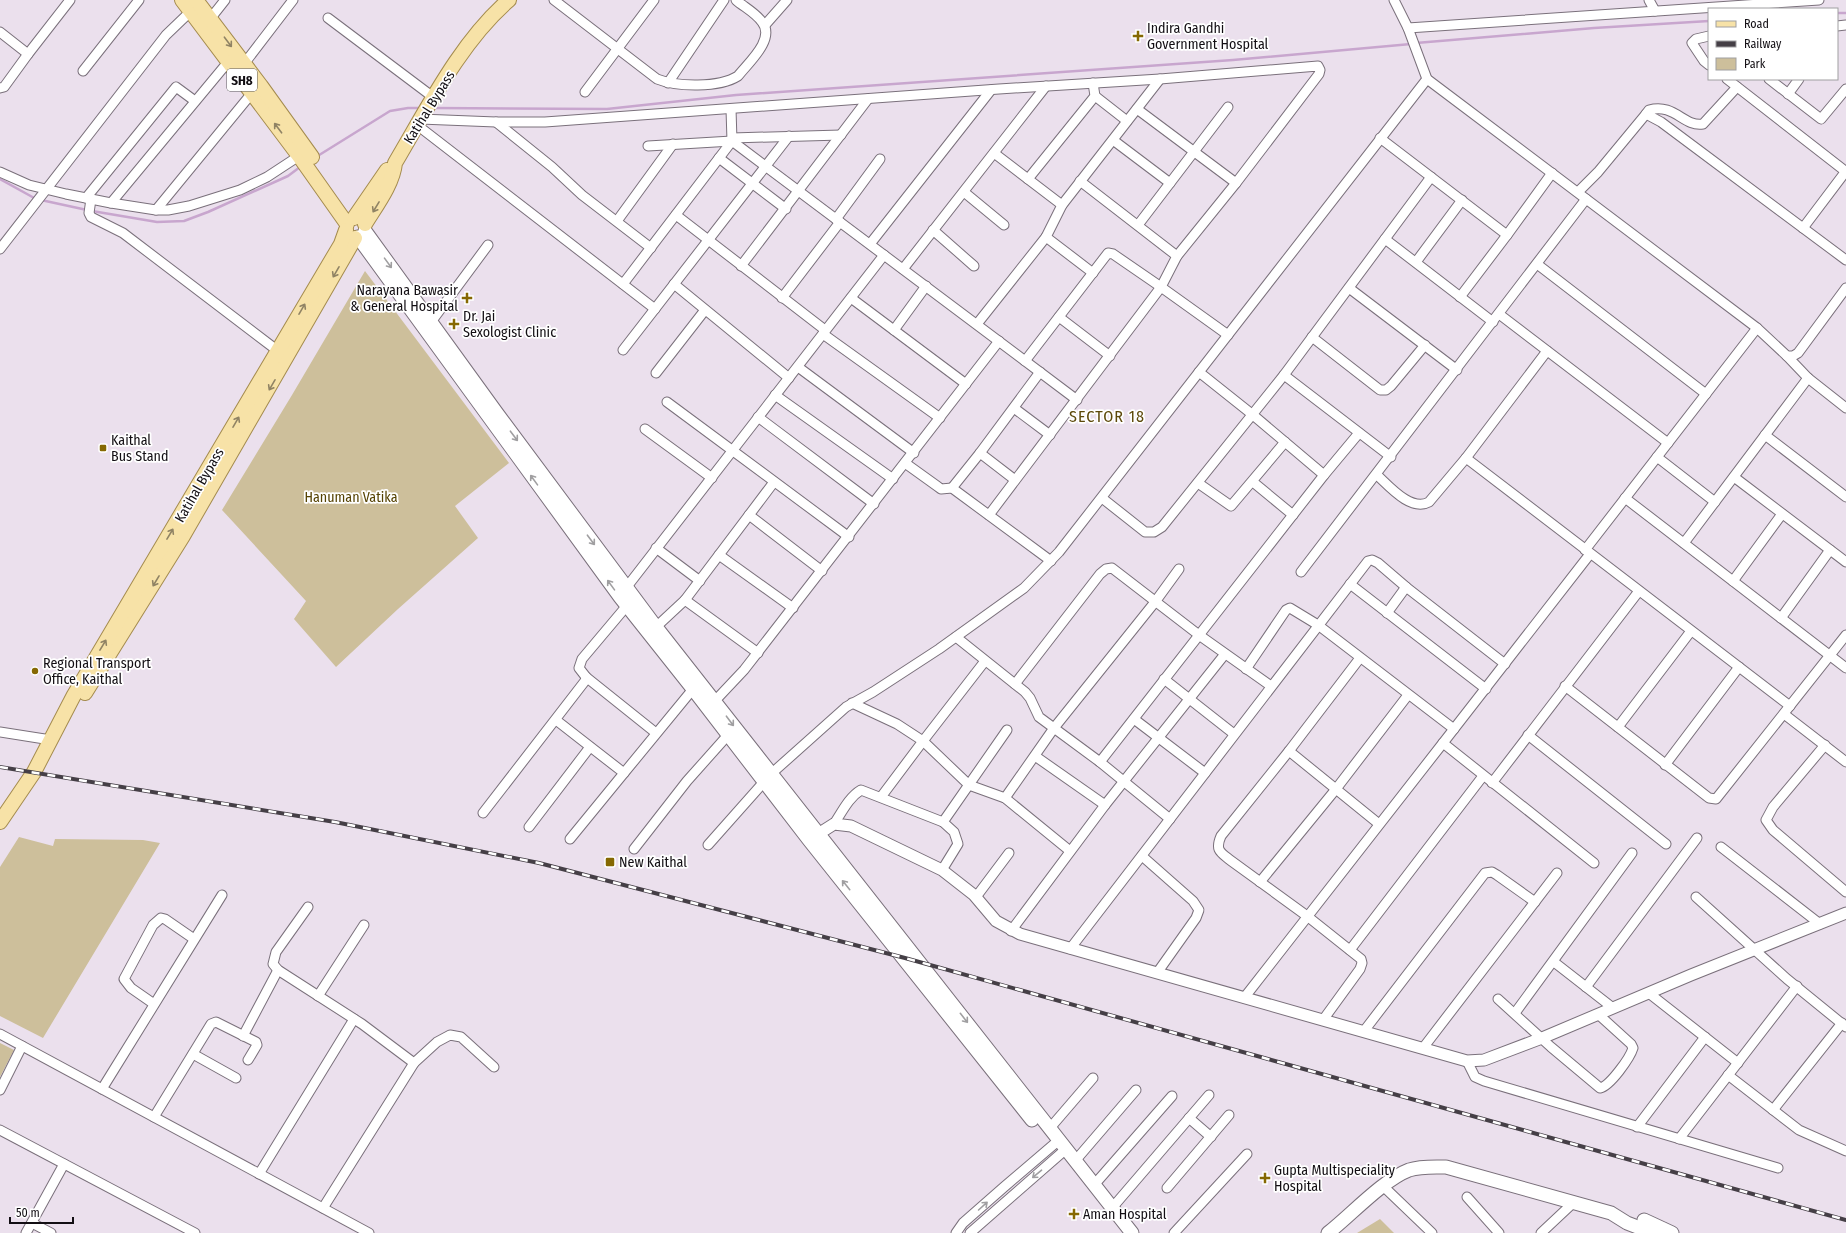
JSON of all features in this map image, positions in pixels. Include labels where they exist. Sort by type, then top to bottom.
[{"type":"main road","name":"SH8","points":[[182,0],[193,6],[210,19],[244,64],[307,161],[355,228]]},
{"type":"main road","name":"Katihal Bypass","points":[[0,822],[34,772],[74,695],[341,244],[377,206],[394,172],[395,163],[432,100],[475,37],[510,0]]},
{"type":"main road","name":"SH8","points":[[193,6],[228,62],[307,161]]},
{"type":"main road","name":"Katihal Bypass","points":[[51,740],[81,700],[183,536],[355,228]]},
{"type":"main road","points":[[355,228],[431,322],[693,688],[712,705],[728,735],[768,778]]},
{"type":"main road","points":[[355,228],[629,597],[656,627],[712,705],[813,837],[1060,1147],[1121,1233]]},
{"type":"main road","points":[[813,837],[1050,1128],[1060,1147],[1075,1161],[1132,1233]]},
{"type":"main road","points":[[1328,1233],[1383,1186],[1409,1170],[1424,1167],[1446,1167],[1611,1213],[1621,1213],[1637,1217],[1672,1233]]},
{"type":"main road","points":[[1611,1213],[1626,1223],[1653,1233]]},
{"type":"street","points":[[0,88],[4,87],[70,0]]},
{"type":"street","points":[[83,71],[139,0]]},
{"type":"street","points":[[210,19],[225,0]]},
{"type":"street","points":[[244,64],[293,0]]},
{"type":"street","points":[[554,0],[657,79],[674,84],[716,84],[732,80],[738,76],[765,42],[765,26],[761,20],[736,0]]},
{"type":"street","points":[[585,92],[654,0]]},
{"type":"street","points":[[668,83],[724,0]]},
{"type":"street","points":[[765,26],[786,0]]},
{"type":"street","points":[[1394,0],[1410,31],[1427,79],[1757,328],[1808,378],[1845,406]]},
{"type":"street","points":[[1649,0],[1655,11]]},
{"type":"street","points":[[1410,31],[1655,11],[1732,3],[1819,0]]},
{"type":"street","points":[[0,249],[166,36],[193,6]]},
{"type":"street","points":[[328,18],[432,100]]},
{"type":"street","points":[[0,32],[28,54]]},
{"type":"street","points":[[1708,36],[1696,39],[1692,43],[1704,61],[1708,64]]},
{"type":"street","points":[[111,203],[194,101],[228,62]]},
{"type":"street","points":[[420,120],[545,122],[1160,79],[1318,66],[1320,70],[1319,74],[1236,183],[1177,256],[1161,287],[989,515]]},
{"type":"street","points":[[977,324],[1046,237],[1062,205],[1160,79]]},
{"type":"street","points":[[708,845],[768,778],[835,716],[852,703],[873,692],[956,637],[1024,588],[1051,561],[1102,498],[1427,79]]},
{"type":"street","points":[[1728,80],[1846,171],[1802,228]]},
{"type":"street","points":[[1770,80],[1821,118],[1846,90]]},
{"type":"street","points":[[1788,94],[1799,80]]},
{"type":"street","points":[[1093,83],[1095,96],[1128,121]]},
{"type":"street","points":[[903,269],[1046,86]]},
{"type":"street","points":[[1578,192],[1598,172],[1649,110],[1664,108],[1696,125],[1703,124],[1737,86]]},
{"type":"street","points":[[194,101],[176,87],[89,204],[91,217],[123,233],[278,351]]},
{"type":"street","points":[[870,244],[991,90]]},
{"type":"street","points":[[156,210],[252,93]]},
{"type":"street","points":[[1028,179],[1095,96]]},
{"type":"street","points":[[741,266],[800,191],[868,99]]},
{"type":"street","points":[[1138,226],[1228,108]]},
{"type":"street","points":[[623,284],[720,158],[732,139],[731,109]]},
{"type":"street","points":[[1137,109],[1236,183]]},
{"type":"street","points":[[1646,114],[1661,122],[1846,260]]},
{"type":"street","points":[[420,120],[655,309]]},
{"type":"street","points":[[496,122],[552,167],[582,195],[651,248]]},
{"type":"street","points":[[648,146],[732,139],[842,135]]},
{"type":"street","points":[[623,350],[789,136]]},
{"type":"street","points":[[1380,138],[1508,234]]},
{"type":"street","points":[[732,139],[1077,400]]},
{"type":"street","points":[[1113,140],[1170,184]]},
{"type":"street","points":[[617,221],[673,144]]},
{"type":"street","points":[[994,153],[1062,205]]},
{"type":"street","points":[[720,158],[786,209]]},
{"type":"street","points":[[782,298],[880,159]]},
{"type":"street","points":[[0,172],[44,192],[89,204],[111,203],[156,210],[179,209],[240,190],[267,177],[307,161]]},
{"type":"street","points":[[1460,297],[1552,173]]},
{"type":"street","points":[[1102,498],[1139,529],[1145,532],[1154,532],[1162,527],[1284,375],[1431,177]]},
{"type":"street","points":[[1080,182],[1177,256]]},
{"type":"street","points":[[964,192],[1004,226]]},
{"type":"street","points":[[1301,572],[1457,370],[1586,198]]},
{"type":"street","points":[[1416,262],[1462,200]]},
{"type":"street","points":[[676,215],[824,332],[940,418]]},
{"type":"street","points":[[933,230],[974,266]]},
{"type":"street","points":[[1046,237],[1094,273]]},
{"type":"street","points":[[1385,239],[1460,297],[1548,351],[1668,443]]},
{"type":"street","points":[[431,322],[488,245]]},
{"type":"street","points":[[1025,361],[1108,254],[1114,254],[1228,336]]},
{"type":"street","points":[[656,733],[586,677],[578,668],[582,659],[629,597],[656,548],[712,478],[884,255]]},
{"type":"street","points":[[1537,264],[1706,394]]},
{"type":"street","points":[[674,284],[789,378]]},
{"type":"street","points":[[894,330],[926,286]]},
{"type":"street","points":[[1349,288],[1457,370]]},
{"type":"street","points":[[1787,356],[1793,356],[1798,353],[1846,288]]},
{"type":"street","points":[[851,298],[966,384]]},
{"type":"street","points":[[656,373],[705,310]]},
{"type":"street","points":[[1059,317],[1110,356]]},
{"type":"street","points":[[1244,998],[1486,689],[1625,498],[1757,328]]},
{"type":"street","points":[[1312,337],[1380,390],[1386,390],[1391,386],[1424,345]]},
{"type":"street","points":[[712,705],[758,653],[999,341]]},
{"type":"street","points":[[1376,475],[1412,503],[1423,505],[1429,502],[1466,458],[1548,351]]},
{"type":"street","points":[[798,367],[914,453]]},
{"type":"street","points":[[952,488],[980,454],[1040,372]]},
{"type":"street","points":[[1199,372],[1286,442],[1324,475]]},
{"type":"street","points":[[1284,375],[1390,457]]},
{"type":"street","points":[[1684,543],[1808,378]]},
{"type":"street","points":[[776,395],[893,479]]},
{"type":"street","points":[[667,402],[732,452],[849,537]]},
{"type":"street","points":[[1014,408],[1050,435]]},
{"type":"street","points":[[758,417],[874,504]]},
{"type":"street","points":[[645,429],[712,478]]},
{"type":"street","points":[[1100,762],[1324,475],[1359,433]]},
{"type":"street","points":[[1766,435],[1846,497]]},
{"type":"street","points":[[1198,483],[1231,506],[1286,442]]},
{"type":"street","points":[[980,454],[1016,480]]},
{"type":"street","points":[[1657,457],[1715,502]]},
{"type":"street","points":[[1466,458],[1790,706]]},
{"type":"street","points":[[905,463],[942,489],[952,488],[1051,561]]},
{"type":"street","points":[[1734,477],[1846,562]]},
{"type":"street","points":[[656,627],[685,600],[774,482]]},
{"type":"street","points":[[1253,482],[1293,515]]},
{"type":"street","points":[[1625,498],[1846,668]]},
{"type":"street","points":[[1733,581],[1782,514]]},
{"type":"street","points":[[749,515],[822,571]]},
{"type":"street","points":[[656,548],[700,581]]},
{"type":"street","points":[[1781,618],[1830,550]]},
{"type":"street","points":[[719,555],[793,608]]},
{"type":"street","points":[[1070,949],[1368,561],[1372,560],[1378,562],[1406,587],[1505,664]]},
{"type":"street","points":[[1015,684],[1106,569],[1112,568],[1120,572],[1155,602],[1199,635],[1271,686]]},
{"type":"street","points":[[1005,798],[1054,728],[1155,602],[1179,569]]},
{"type":"street","points":[[1350,584],[1486,689]]},
{"type":"street","points":[[1387,613],[1406,587]]},
{"type":"street","points":[[1492,783],[1528,734],[1639,591]]},
{"type":"street","points":[[685,600],[758,653]]},
{"type":"street","points":[[1246,669],[1286,610],[1290,608],[1294,609],[1318,625],[1454,729]]},
{"type":"street","points":[[1618,727],[1691,631]]},
{"type":"street","points":[[1565,686],[1708,798],[1716,799],[1846,635]]},
{"type":"street","points":[[956,637],[1015,684],[1030,698],[1039,717],[1100,762],[1170,818]]},
{"type":"street","points":[[1011,931],[1105,805],[1125,782],[1225,654]]},
{"type":"street","points":[[1323,1020],[1360,969],[1362,963],[1361,959],[1307,916],[1220,852],[1218,842],[1221,836],[1289,751],[1360,658]]},
{"type":"street","points":[[881,797],[986,661]]},
{"type":"street","points":[[1666,764],[1739,667]]},
{"type":"street","points":[[483,813],[556,720],[586,677]]},
{"type":"street","points":[[1164,679],[1234,734]]},
{"type":"street","points":[[570,839],[693,688]]},
{"type":"street","points":[[1260,882],[1336,789],[1408,695]]},
{"type":"street","points":[[852,703],[896,724],[924,741],[969,786],[1005,798],[1070,851]]},
{"type":"street","points":[[1784,714],[1846,762]]},
{"type":"street","points":[[1134,719],[1205,773]]},
{"type":"street","points":[[556,720],[624,773]]},
{"type":"street","points":[[943,822],[1007,730]]},
{"type":"street","points":[[0,732],[51,740]]},
{"type":"street","points":[[1528,734],[1666,844]]},
{"type":"street","points":[[634,849],[687,781],[728,735]]},
{"type":"street","points":[[1443,743],[1594,864]]},
{"type":"street","points":[[1824,745],[1773,807],[1766,820],[1774,830],[1846,892]]},
{"type":"street","points":[[529,828],[590,747]]},
{"type":"street","points":[[1289,751],[1379,824]]},
{"type":"street","points":[[1035,756],[1105,805]]},
{"type":"street","points":[[1350,950],[1483,776]]},
{"type":"street","points":[[813,837],[834,824],[855,794],[862,790],[943,822],[954,832],[958,844],[942,870]]},
{"type":"street","points":[[834,824],[851,826],[942,870],[976,897],[996,921],[1011,931],[1467,1061],[1484,1060],[1542,1038],[1846,913]]},
{"type":"street","points":[[1586,987],[1697,838]]},
{"type":"street","points":[[1721,847],[1820,924]]},
{"type":"street","points":[[976,897],[1009,852]]},
{"type":"street","points":[[1515,1013],[1554,962],[1632,853]]},
{"type":"street","points":[[1142,856],[1193,901],[1199,910],[1196,918],[1157,973]]},
{"type":"street","points":[[1364,1031],[1485,873],[1492,872],[1535,902]]},
{"type":"street","points":[[1423,1048],[1557,873]]},
{"type":"street","points":[[102,1089],[222,895]]},
{"type":"street","points":[[1696,897],[1754,950],[1844,1025],[1773,1110]]},
{"type":"street","points":[[308,907],[276,952],[274,964],[278,970],[354,1018],[414,1064]]},
{"type":"street","points":[[154,1004],[131,988],[124,979],[153,924],[161,918],[165,919],[194,939]]},
{"type":"street","points":[[318,996],[364,925]]},
{"type":"street","points":[[1554,962],[1613,1008]]},
{"type":"street","points":[[242,1036],[278,970]]},
{"type":"street","points":[[1679,1139],[1797,986]]},
{"type":"street","points":[[1650,994],[1738,1063]]},
{"type":"street","points":[[1498,999],[1600,1088],[1605,1087],[1630,1055],[1633,1048],[1631,1044],[1599,1015]]},
{"type":"street","points":[[259,1174],[354,1018]]},
{"type":"street","points":[[154,1117],[211,1024],[216,1022],[257,1043],[248,1060]]},
{"type":"street","points":[[0,1034],[369,1233]]},
{"type":"street","points":[[323,1208],[414,1064],[437,1042],[450,1034],[461,1037],[494,1067]]},
{"type":"street","points":[[1637,1127],[1706,1037]]},
{"type":"street","points":[[0,1090],[22,1046]]},
{"type":"street","points":[[193,1054],[236,1078]]},
{"type":"street","points":[[1467,1061],[1475,1077],[1484,1082],[1778,1168]]},
{"type":"street","points":[[1728,1075],[1799,1130],[1846,1151]]},
{"type":"street","points":[[1050,1128],[1093,1078]]},
{"type":"street","points":[[1075,1161],[1136,1090]]},
{"type":"street","points":[[1112,1208],[1209,1095]]},
{"type":"street","points":[[1094,1184],[1172,1096]]},
{"type":"street","points":[[1167,1188],[1229,1115]]},
{"type":"street","points":[[1189,1118],[1211,1137]]},
{"type":"street","points":[[0,1130],[195,1233]]},
{"type":"street","points":[[956,1233],[963,1223],[1060,1147]]},
{"type":"street","points":[[970,1233],[1060,1147]]},
{"type":"street","points":[[1174,1233],[1247,1154]]},
{"type":"street","points":[[26,1233],[64,1164]]},
{"type":"street","points":[[1383,1186],[1432,1233]]},
{"type":"street","points":[[1467,1197],[1499,1233]]},
{"type":"street","points":[[1541,1233],[1573,1202]]},
{"type":"street","points":[[32,1223],[51,1233]]},
{"type":"green space","name":"Hanuman Vatika","points":[[365,271],[509,463],[455,506],[478,538],[398,609],[336,667],[294,619],[306,601],[222,510]]},
{"type":"green space","points":[[19,837],[53,846],[55,839],[143,840],[160,843],[43,1038],[0,1016],[0,867]]},
{"type":"green space","points":[[0,1043],[14,1050],[0,1077]]},
{"type":"green space","points":[[1380,1219],[1394,1233],[1357,1233]]},
{"type":"waterway","points":[[1838,13],[1846,13]]},
{"type":"waterway","points":[[1416,43],[1594,28],[1708,21]]},
{"type":"waterway","points":[[433,108],[607,109],[736,95],[1233,60],[1411,44]]},
{"type":"waterway","points":[[316,157],[390,111],[408,108],[422,108]]},
{"type":"waterway","points":[[92,211],[157,222],[184,221],[208,212],[288,176],[300,167]]},
{"type":"waterway","points":[[0,179],[36,199]]},
{"type":"waterway","points":[[41,200],[87,210]]},
{"type":"railway","points":[[0,767],[335,822],[539,863],[905,958],[1846,1220]]},
{"type":"place","name":"Indira Gandhi Government Hospital","points":[[1138,36]]},
{"type":"place","name":"Narayana Bawasir & General Hospital","points":[[467,298]]},
{"type":"place","name":"Dr. Jai Sexologist Clinic","points":[[454,324]]},
{"type":"place","name":"Kaithal Bus Stand","points":[[103,448]]},
{"type":"place","name":"Regional Transport Office, Kaithal","points":[[35,671]]},
{"type":"place","name":"New Kaithal","points":[[610,862]]},
{"type":"place","name":"Gupta Multispeciality Hospital","points":[[1265,1178]]},
{"type":"place","name":"Aman Hospital","points":[[1074,1214]]},
{"type":"district","name":"SECTOR 18","points":[[1107,416]]}]
